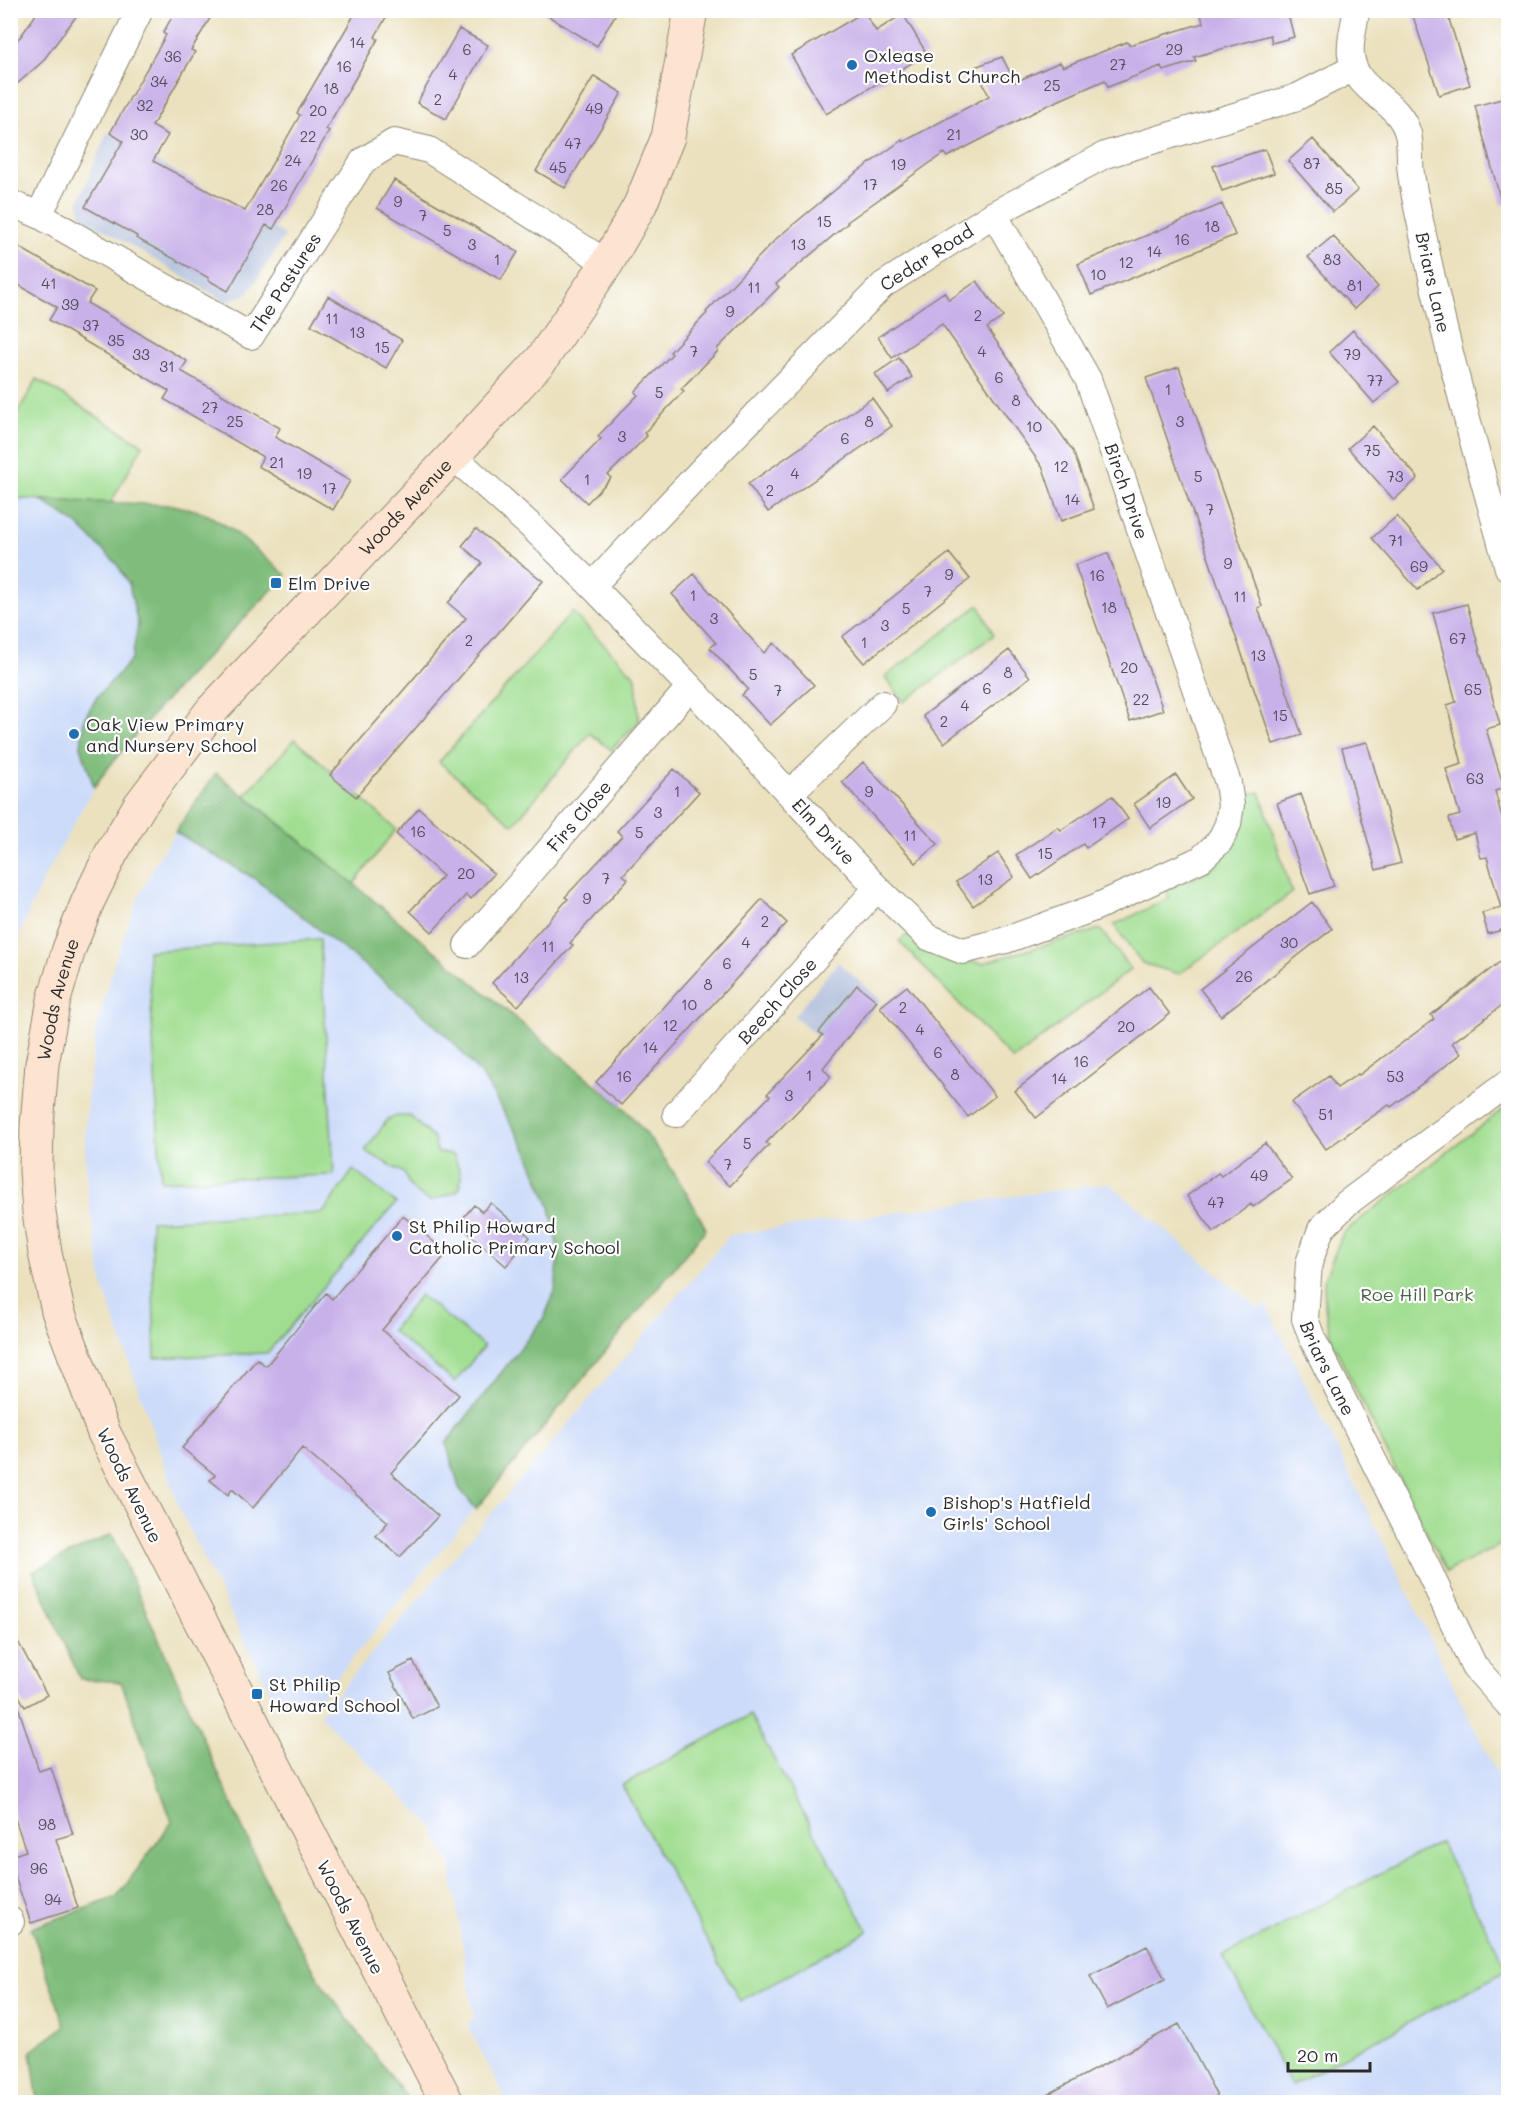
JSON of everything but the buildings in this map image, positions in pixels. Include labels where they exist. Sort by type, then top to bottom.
[{"type":"street","points":[[10,203],[39,215],[140,10]]},
{"type":"street","name":"Woods Avenue","points":[[447,2103],[104,1433],[58,1311],[45,1253],[36,1170],[42,1064],[54,1000],[69,949],[88,901],[112,852],[140,805],[212,710],[542,359],[607,263],[640,204],[668,137],[691,10]]},
{"type":"street","points":[[1354,68],[1350,43],[1355,27],[1356,10]]},
{"type":"street","name":"Cedar Road","points":[[592,586],[718,453],[883,285],[994,214],[1105,155],[1278,103],[1354,68]]},
{"type":"street","name":"Briars Lane","points":[[1354,68],[1363,84],[1385,100],[1403,120],[1408,135],[1413,190],[1444,330],[1509,568]]},
{"type":"street","name":"The Pastures","points":[[39,215],[251,336],[363,161],[394,142],[429,150],[607,263]]},
{"type":"street","name":"Birch Drive","points":[[994,214],[1088,379],[1228,783]]},
{"type":"street","name":"Elm Drive","points":[[453,456],[533,528],[592,586],[878,888],[928,937],[963,951],[1006,940],[1094,908],[1201,859],[1220,841],[1228,824],[1231,805],[1228,783]]},
{"type":"street","name":"Firs Close","points":[[467,945],[690,687]]},
{"type":"street","points":[[790,793],[883,704]]},
{"type":"street","name":"Beech Close","points":[[676,1114],[878,888]]},
{"type":"street","name":"Briars Lane","points":[[1509,1083],[1347,1203],[1322,1229],[1309,1263],[1305,1305],[1305,1319],[1312,1338],[1426,1564],[1474,1666],[1509,1704]]},
{"type":"shaded area","points":[[107,132],[285,235],[249,293],[226,302],[81,216],[79,201]]},
{"type":"shaded area","name":"Oak View Primary and Nursery School","points":[[11,498],[173,505],[203,512],[230,528],[286,575],[167,700],[108,767],[94,787],[43,880],[18,937],[11,961]]},
{"type":"shaded area","name":"St Philip Howard Catholic Primary School","points":[[216,773],[354,884],[625,1109],[648,1134],[669,1165],[692,1200],[706,1229],[313,1706],[276,1704],[181,1513],[103,1286],[87,1188],[85,1145],[87,1099],[96,1029],[114,964],[137,901],[155,863]]},
{"type":"shaded area","points":[[838,962],[881,1000],[836,1051],[794,1016]]},
{"type":"shaded area","name":"Bishop's Hatfield Girls' School","points":[[1109,1183],[1258,1308],[1266,1304],[1508,1796],[1508,2102],[507,2102],[467,2024],[474,2018],[450,1864],[432,1826],[319,1715],[730,1235]]},
{"type":"green space","points":[[37,379],[143,445],[110,504],[11,498],[11,424]]},
{"type":"green space","points":[[41,500],[173,505],[203,512],[230,528],[286,575],[186,678],[115,759],[94,787],[81,747],[84,719],[97,697],[132,659],[138,625],[129,584],[117,564],[78,525]]},
{"type":"green space","points":[[979,605],[994,635],[904,702],[885,677]]},
{"type":"green space","points":[[572,612],[636,677],[639,722],[611,750],[590,733],[513,825],[439,762]]},
{"type":"green space","points":[[295,739],[396,829],[354,884],[245,795]]},
{"type":"green space","points":[[216,773],[354,884],[625,1109],[670,1166],[706,1229],[476,1509],[459,1488],[446,1443],[544,1318],[555,1291],[559,1255],[550,1207],[527,1151],[483,1077],[452,1041],[403,996],[255,879],[175,832]]},
{"type":"green space","points":[[1260,792],[1292,893],[1179,974],[1142,963],[1114,925],[1169,898],[1166,890],[1201,874],[1219,860],[1233,841],[1239,828],[1243,795]]},
{"type":"green space","points":[[1100,929],[1131,969],[1013,1060],[899,941],[908,934],[946,959],[983,963]]},
{"type":"green space","points":[[320,939],[334,1175],[161,1181],[148,951]]},
{"type":"green space","name":"Roe Hill Park","points":[[1508,1105],[1508,1541],[1446,1572],[1332,1341],[1325,1308],[1324,1280],[1343,1233]]},
{"type":"green space","points":[[397,1116],[410,1116],[434,1139],[437,1152],[454,1155],[461,1175],[460,1188],[456,1192],[430,1201],[413,1190],[404,1173],[365,1151],[387,1120]]},
{"type":"green space","points":[[353,1170],[396,1203],[267,1353],[155,1358],[151,1221],[323,1213]]},
{"type":"green space","points":[[420,1295],[484,1346],[455,1382],[392,1331]]},
{"type":"green space","points":[[112,1534],[281,1915],[324,1987],[410,2102],[38,2102],[31,2051],[65,2026],[31,1928],[117,1897],[172,1822],[121,1682],[80,1679],[33,1571]]},
{"type":"green space","points":[[750,1715],[868,1931],[740,2001],[622,1785]]},
{"type":"green space","points":[[1440,1842],[1508,1970],[1291,2085],[1223,1956]]},
{"type":"place","name":"Oxlease Methodist Church","points":[[852,65]]},
{"type":"place","name":"Elm Drive","points":[[276,583]]},
{"type":"place","name":"Oak View Primary and Nursery School","points":[[74,734]]},
{"type":"place","name":"St Philip Howard Catholic Primary School","points":[[397,1236]]},
{"type":"place","name":"Bishop's Hatfield Girls' School","points":[[931,1512]]},
{"type":"place","name":"St Philip Howard School","points":[[257,1694]]}]
